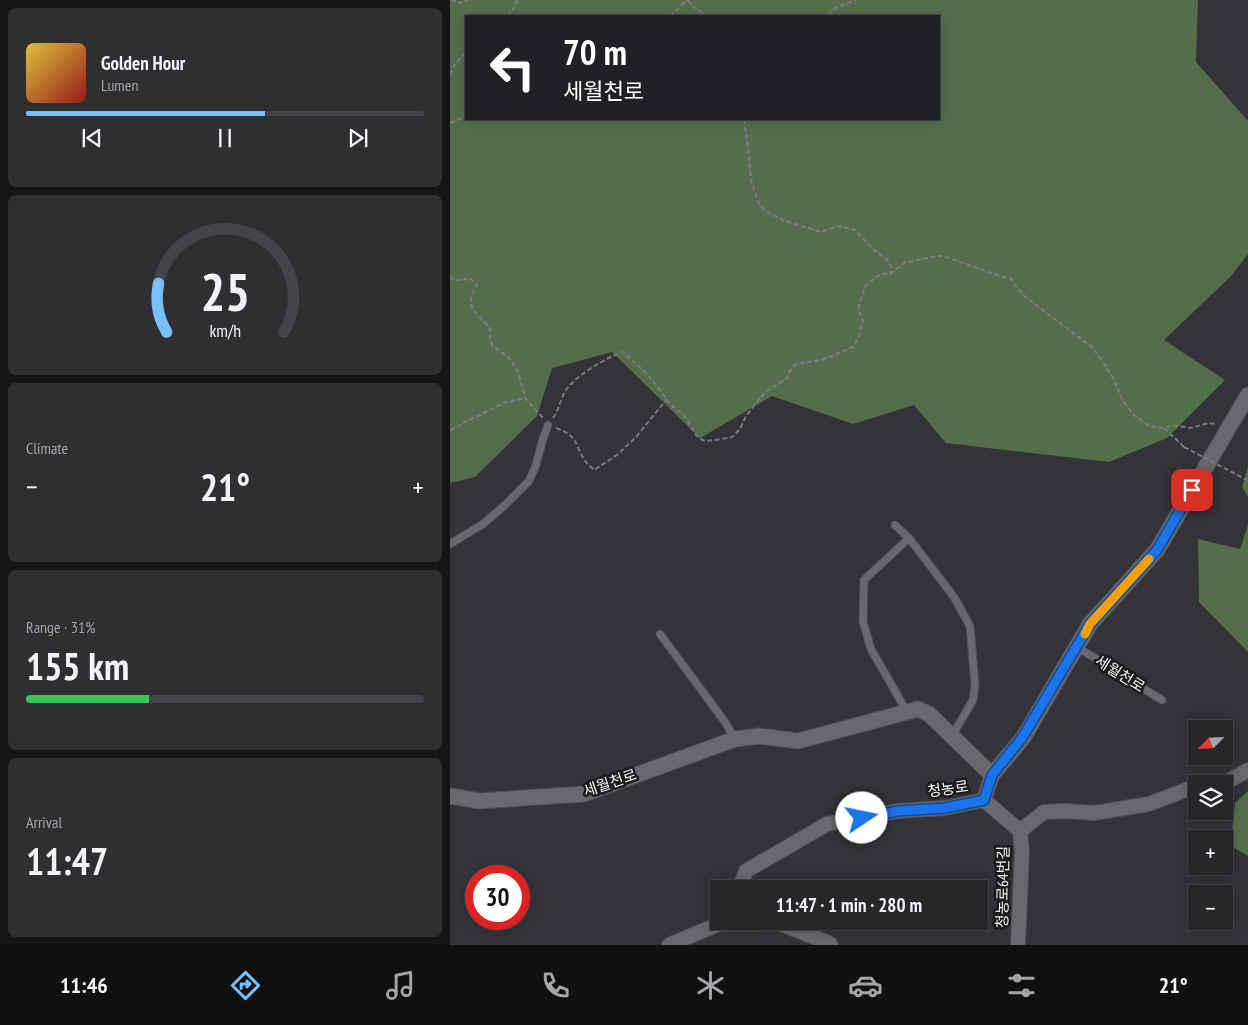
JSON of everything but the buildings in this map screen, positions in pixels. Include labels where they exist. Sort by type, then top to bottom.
[{"type":"street","points":[[984,800],[992,775],[1022,738],[1090,624],[1157,550],[1248,395]]},
{"type":"street","name":"세월천로","points":[[450,796],[479,801],[584,794],[735,738],[759,736],[798,741],[918,709],[929,714],[992,775]]},
{"type":"street","points":[[1233,778],[1248,770]]},
{"type":"street","points":[[1020,831],[1044,812],[1066,811],[1094,814],[1150,804],[1188,789]]},
{"type":"street","name":"청농로","points":[[742,880],[746,871],[827,824],[898,811],[945,808],[984,800],[1020,831]]},
{"type":"street","name":"청농로64번길","points":[[1018,945],[1022,851],[1020,831]]},
{"type":"street","points":[[669,945],[710,927]]},
{"type":"street","points":[[796,930],[831,945]]},
{"type":"lane","points":[[450,544],[483,524],[529,481],[548,425]]},
{"type":"lane","points":[[895,525],[909,538],[954,597],[970,626],[974,685],[973,700],[952,736]]},
{"type":"lane","points":[[907,712],[871,649],[863,622],[864,580],[909,538]]},
{"type":"lane","points":[[660,634],[735,738]]},
{"type":"lane","name":"세월천로","points":[[1077,647],[1162,700]]},
{"type":"path","points":[[451,0],[461,3],[468,0]]},
{"type":"path","points":[[508,15],[516,6],[517,0]]},
{"type":"path","points":[[671,15],[688,0],[691,5],[706,15]]},
{"type":"path","points":[[828,15],[835,8],[856,0]]},
{"type":"path","points":[[450,75],[454,65],[465,54]]},
{"type":"path","points":[[450,123],[465,116]]},
{"type":"path","points":[[744,120],[750,180],[758,202],[766,211],[785,221],[822,232],[839,226],[855,230],[874,250],[887,259],[891,266],[890,274]]},
{"type":"path","points":[[548,425],[558,411],[565,391],[574,380],[615,354],[624,352],[648,375],[672,406],[684,415],[701,439],[716,440],[732,437],[740,429],[746,416],[764,392],[787,378],[796,364],[822,360],[853,347],[858,338],[863,320],[859,311],[859,304],[866,285],[881,274],[890,274],[904,263],[943,256],[1010,278],[1023,295],[1093,348],[1111,374],[1123,401],[1134,415],[1149,426],[1164,428],[1174,425],[1190,428],[1209,423],[1220,424],[1228,429]]},
{"type":"path","points":[[450,276],[452,280],[468,278],[477,284],[471,298],[472,309],[490,328],[492,345],[510,359],[518,372],[526,398],[548,425],[565,431],[575,439],[586,461],[594,470],[617,455],[636,437],[667,399]]},
{"type":"path","points":[[450,432],[461,424],[504,403],[526,398]]},
{"type":"path","points":[[1164,428],[1184,447],[1247,479]]},
{"type":"green space","points":[[450,0],[1198,0],[1196,62],[1248,121],[1248,254],[1231,276],[1164,340],[1225,380],[1167,438],[1109,462],[946,443],[914,405],[853,424],[772,396],[700,438],[612,352],[552,368],[537,416],[475,477],[450,483]]},
{"type":"green space","points":[[1248,467],[1248,497],[1242,487]]},
{"type":"green space","points":[[1248,525],[1248,652],[1199,602],[1198,539],[1240,549]]},
{"type":"green space","points":[[1248,791],[1248,856],[1233,847],[1235,803]]},
{"type":"slow traffic","points":[[1085,634],[1090,624],[1149,559]]},
{"type":"route","points":[[862,818],[898,811],[945,808],[984,800],[992,775],[1022,738],[1090,624],[1157,550],[1192,490]]}]
